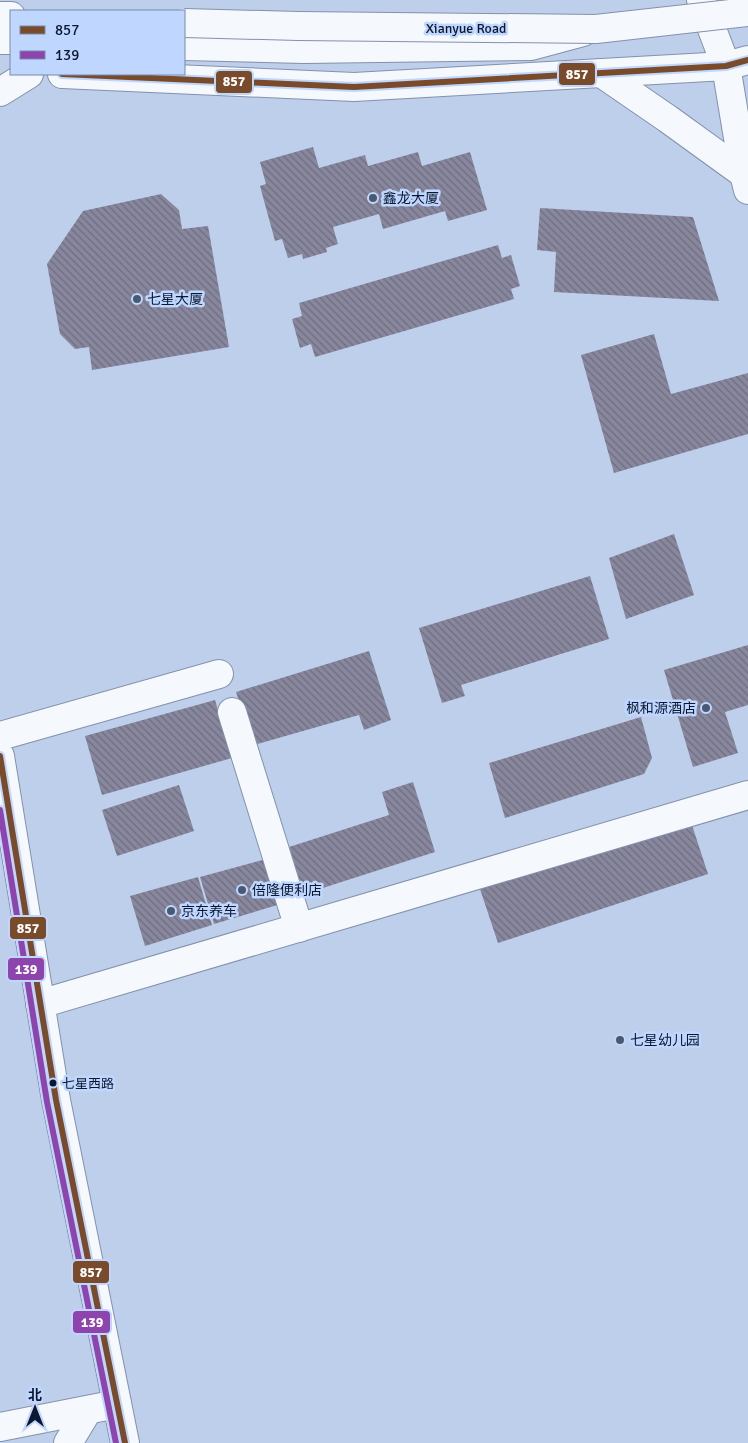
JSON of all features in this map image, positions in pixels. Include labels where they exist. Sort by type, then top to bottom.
[{"type":"main road","points":[[701,0],[737,63],[746,182]]},
{"type":"main road","name":"Xianyue Road","points":[[185,23],[596,29],[748,12]]},
{"type":"main road","points":[[185,46],[304,49],[532,46],[596,29]]},
{"type":"main road","points":[[84,75],[354,87],[737,63]]},
{"type":"main road","points":[[601,73],[668,119],[746,182]]},
{"type":"main road","points":[[0,92],[27,75]]},
{"type":"main road","points":[[0,736],[219,674]]},
{"type":"main road","points":[[232,712],[299,928]]},
{"type":"main road","points":[[0,756],[5,819],[56,1100],[125,1443]]},
{"type":"main road","points":[[40,1004],[748,795]]},
{"type":"main road","points":[[0,1427],[117,1404]]},
{"type":"main road","points":[[68,1443],[88,1410]]},
{"type":"building","name":"鑫龙大厦","points":[[313,147],[319,168],[365,155],[368,166],[418,152],[422,166],[470,152],[487,210],[448,221],[445,211],[383,229],[379,214],[333,227],[338,244],[326,248],[327,252],[303,259],[302,254],[288,258],[282,239],[275,241],[260,186],[266,184],[260,162]]},
{"type":"building","name":"七星大厦","points":[[161,194],[179,210],[182,229],[208,226],[229,347],[92,370],[89,347],[75,349],[60,334],[47,264],[83,211]]},
{"type":"building","points":[[540,208],[693,217],[719,301],[554,292],[556,252],[537,250]]},
{"type":"building","points":[[498,245],[502,258],[511,255],[520,286],[511,289],[514,299],[315,357],[311,344],[300,348],[292,319],[302,316],[299,303]]},
{"type":"building","points":[[654,334],[671,394],[748,373],[748,434],[614,473],[581,355]]},
{"type":"building","points":[[674,534],[694,595],[626,619],[609,558]]},
{"type":"building","points":[[590,576],[609,639],[461,685],[465,696],[442,703],[419,628]]},
{"type":"building","name":"枫和源酒店","points":[[748,645],[748,705],[725,712],[738,753],[693,767],[664,670]]},
{"type":"building","points":[[369,651],[391,720],[364,730],[359,715],[254,745],[236,692]]},
{"type":"building","points":[[215,700],[232,758],[102,795],[85,736]]},
{"type":"building","points":[[641,717],[652,758],[644,774],[505,818],[489,763]]},
{"type":"building","points":[[413,782],[435,852],[304,894],[289,847],[389,815],[382,792]]},
{"type":"building","points":[[179,785],[194,831],[117,856],[102,810]]},
{"type":"building","points":[[689,816],[708,874],[498,943],[479,886]]},
{"type":"building","name":"倍隆便利店","points":[[270,858],[284,903],[214,924],[200,877]]},
{"type":"building","name":"京东养车","points":[[198,877],[212,925],[145,946],[130,896]]},
{"type":"transit line","name":"857","points":[[84,75],[354,87],[726,66],[748,60]]},
{"type":"transit line","name":"857","points":[[0,756],[56,1100],[125,1443]]},
{"type":"transit line","name":"139","points":[[0,810],[47,1102],[116,1443]]},
{"type":"place","name":"鑫龙大厦","points":[[373,198]]},
{"type":"place","name":"七星大厦","points":[[137,299]]},
{"type":"place","name":"枫和源酒店","points":[[706,708]]},
{"type":"place","name":"倍隆便利店","points":[[242,890]]},
{"type":"place","name":"京东养车","points":[[171,911]]},
{"type":"place","name":"七星幼儿园","points":[[620,1040]]},
{"type":"place","name":"七星西路","points":[[53,1083]]}]
